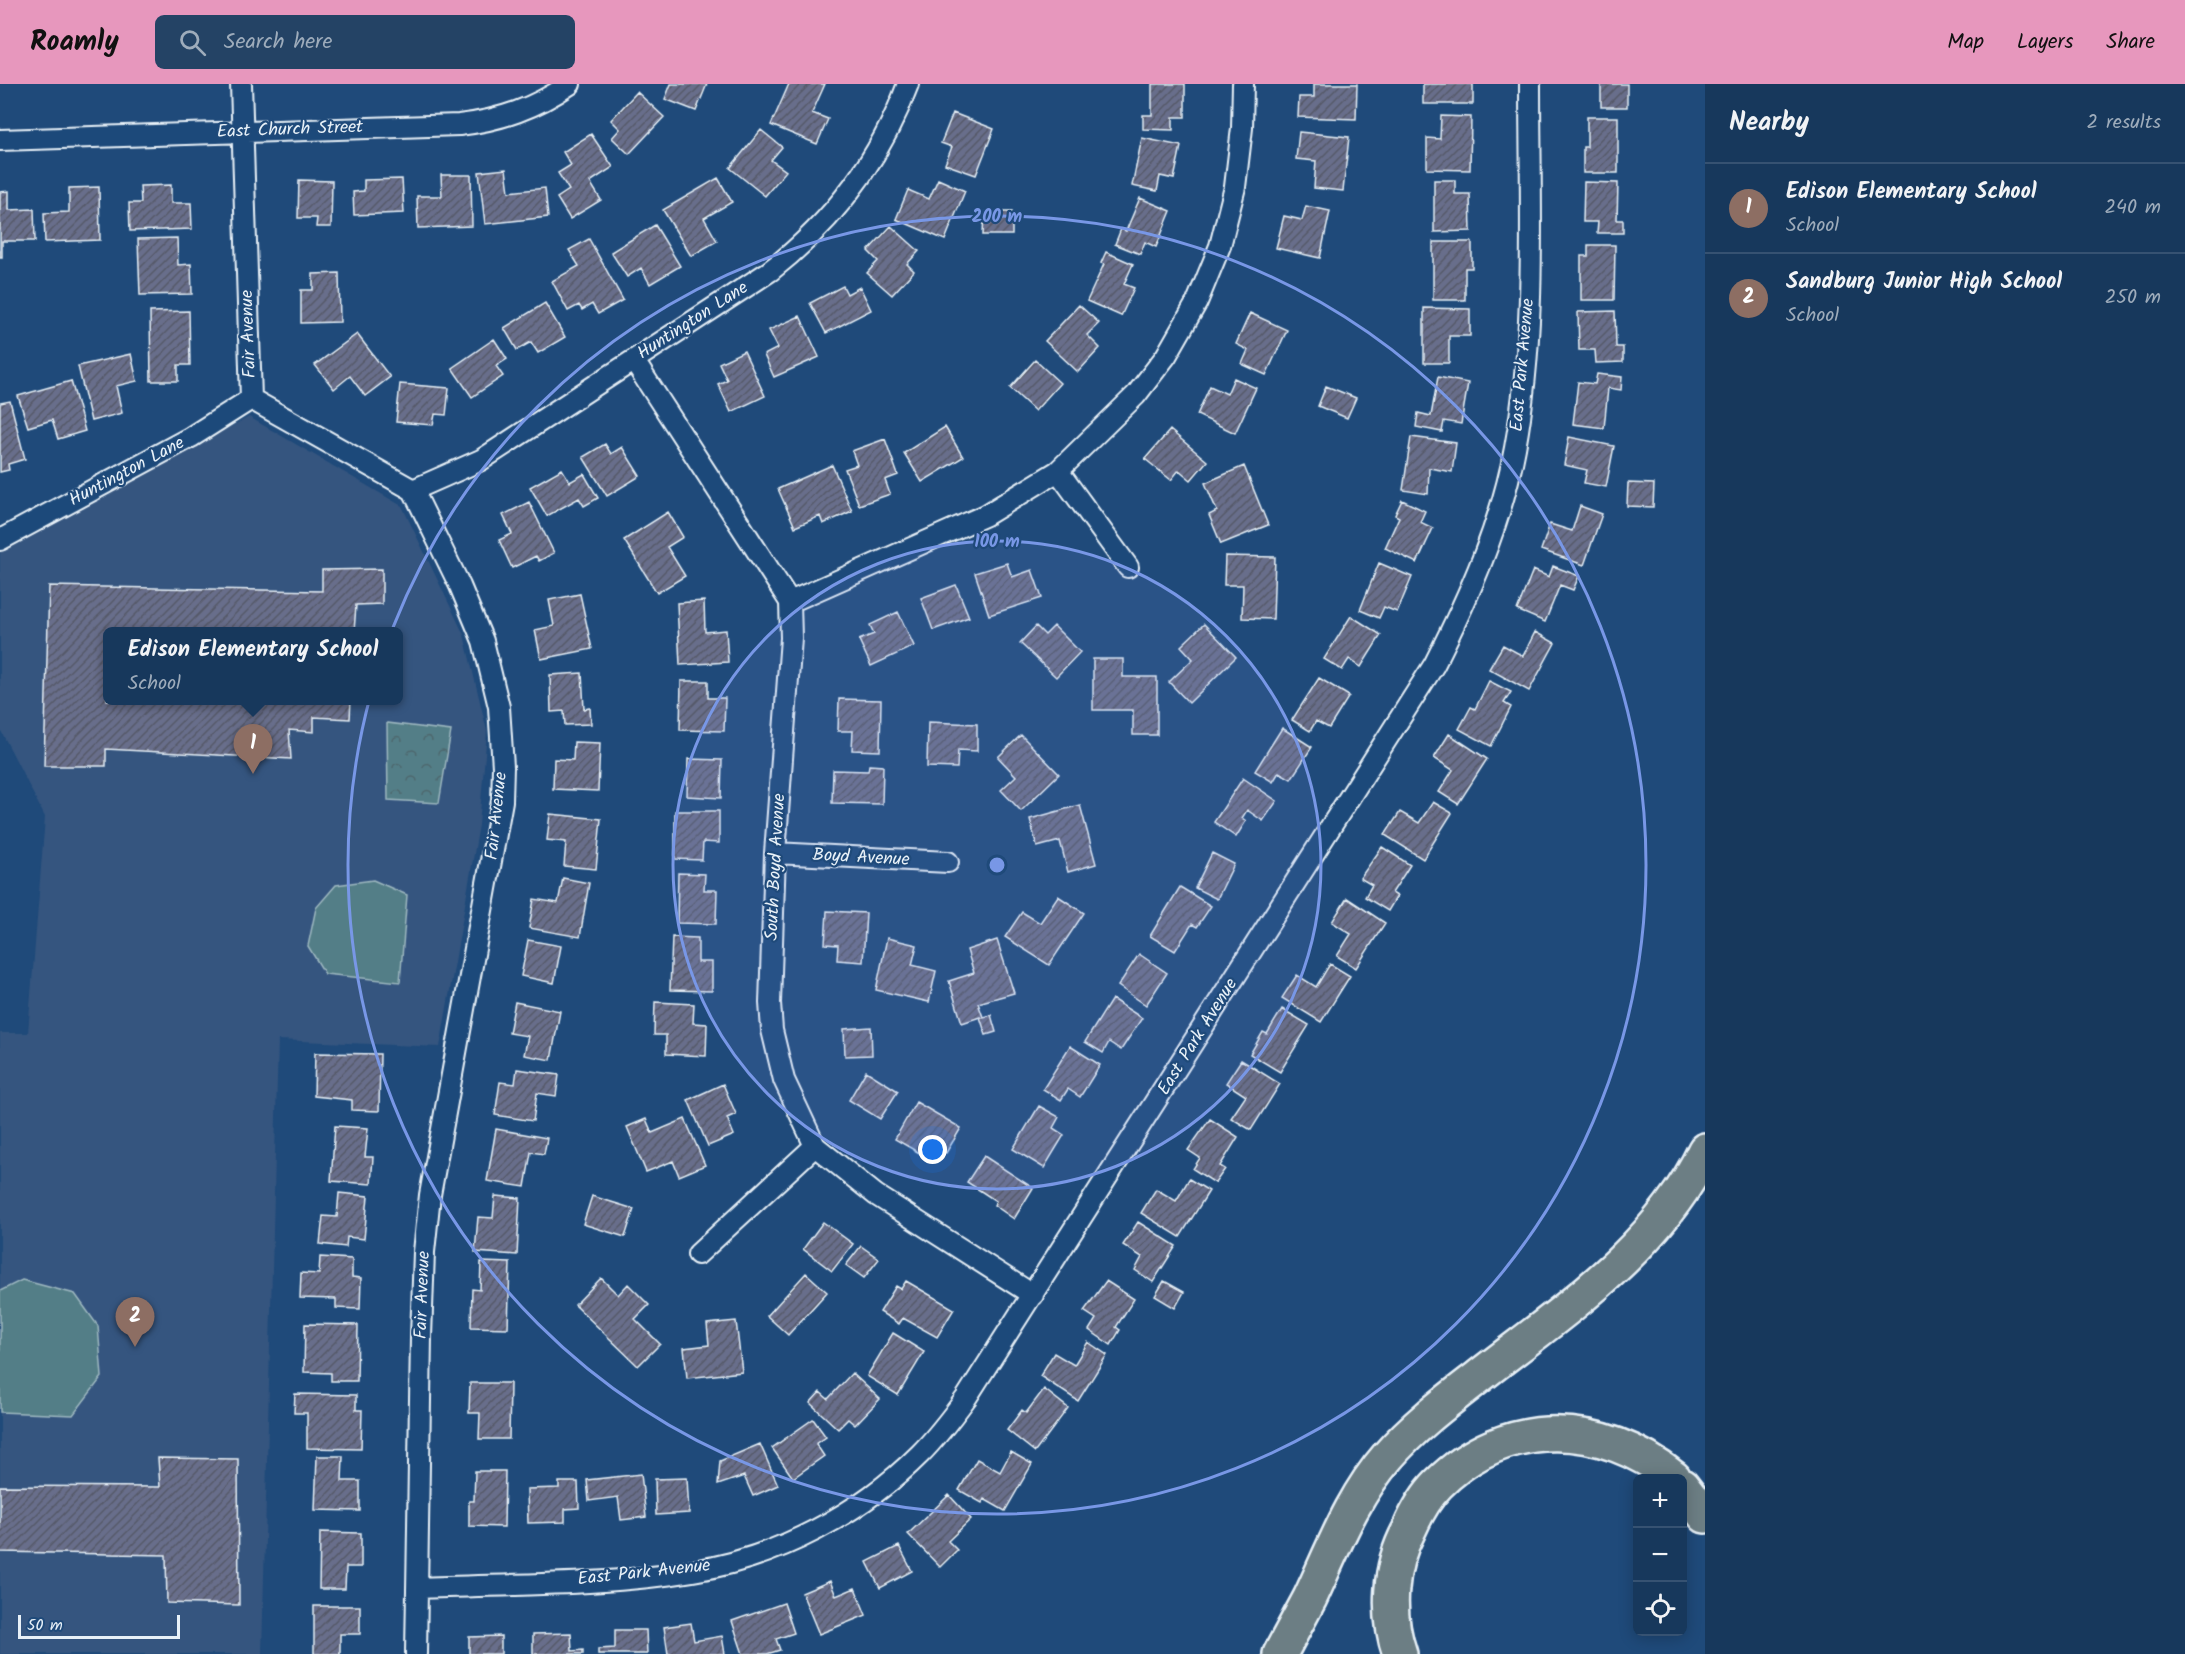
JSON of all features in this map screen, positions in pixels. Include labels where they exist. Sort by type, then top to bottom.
[{"type":"highway","points":[[1280,1654],[1348,1514],[1366,1483],[1388,1456],[1438,1408],[1616,1268],[1645,1238],[1675,1201],[1705,1150]]},
{"type":"highway","points":[[1400,1654],[1393,1629],[1392,1589],[1395,1567],[1403,1541],[1417,1513],[1437,1484],[1476,1455],[1525,1437],[1573,1433],[1617,1444],[1642,1455],[1667,1474]]},
{"type":"highway","points":[[1687,1491],[1705,1516]]},
{"type":"street","name":"Fair Avenue","points":[[241,84],[251,399],[413,490],[460,586],[483,641],[499,707],[503,766],[502,801],[430,1196],[421,1337],[416,1654]]},
{"type":"street","name":"East Church Street","points":[[0,140],[484,122],[531,108],[570,84]]},
{"type":"street","name":"Huntington Lane","points":[[413,490],[481,460],[770,271],[806,243],[863,174],[889,130],[908,84]]},
{"type":"street","points":[[633,361],[790,602],[986,515],[1058,471],[1136,395],[1166,356],[1197,302],[1220,246],[1235,187],[1242,128],[1243,84]]},
{"type":"street","name":"East Park Avenue","points":[[417,1588],[641,1578],[694,1571],[752,1557],[796,1540],[840,1516],[881,1487],[920,1454],[966,1398],[1034,1295],[1434,665],[1473,585],[1497,519],[1515,450],[1526,380],[1529,306],[1530,84]]},
{"type":"street","name":"Huntington Lane","points":[[0,540],[190,438],[251,399]]},
{"type":"street","points":[[1058,471],[1128,567]]},
{"type":"street","name":"South Boyd Avenue","points":[[790,602],[791,638],[775,853],[772,1030],[784,1080],[815,1146],[876,1195],[1034,1295]]},
{"type":"street","name":"Boyd Avenue","points":[[775,853],[948,862]]},
{"type":"street","points":[[698,1254],[815,1146]]},
{"type":"shaded area","points":[[249,417],[402,506],[464,635],[487,731],[479,825],[440,1047],[278,1040],[262,1654],[0,1654],[0,1033],[28,1033],[45,817],[0,729],[0,549]]},
{"type":"green space","points":[[387,723],[451,731],[439,803],[388,800]]},
{"type":"green space","points":[[373,880],[407,895],[400,982],[325,974],[308,946],[316,908],[336,885]]},
{"type":"green space","points":[[22,1280],[75,1294],[98,1326],[102,1377],[73,1415],[0,1412],[0,1291]]},
{"type":"building","points":[[671,84],[707,84],[696,111],[665,99]]},
{"type":"building","points":[[789,84],[825,84],[812,113],[828,119],[817,144],[771,125]]},
{"type":"building","points":[[1152,84],[1185,84],[1185,117],[1173,117],[1173,130],[1143,129],[1143,115],[1152,115]]},
{"type":"building","points":[[1314,84],[1357,84],[1356,119],[1298,117],[1299,97],[1314,97]]},
{"type":"building","points":[[1423,84],[1473,84],[1473,104],[1423,104]]},
{"type":"building","points":[[1601,84],[1627,84],[1627,107],[1601,107]]},
{"type":"building","points":[[637,92],[664,117],[629,154],[612,138],[620,129],[611,120]]},
{"type":"building","points":[[953,113],[994,129],[976,175],[945,164],[952,147],[941,143]]},
{"type":"building","points":[[1441,116],[1471,117],[1470,170],[1427,169],[1427,138],[1440,139]]},
{"type":"building","points":[[1587,117],[1618,117],[1618,173],[1583,173],[1583,147],[1587,147]]},
{"type":"building","points":[[761,130],[782,147],[771,160],[786,171],[765,196],[730,168]]},
{"type":"building","points":[[1299,132],[1349,137],[1343,191],[1314,188],[1316,161],[1296,159]]},
{"type":"building","points":[[591,134],[613,167],[590,182],[601,200],[570,219],[557,198],[569,190],[558,173],[571,165],[563,152]]},
{"type":"building","points":[[1142,138],[1181,146],[1174,179],[1160,176],[1157,191],[1132,186]]},
{"type":"building","points":[[506,169],[509,192],[545,188],[548,217],[485,224],[479,172]]},
{"type":"building","points":[[441,175],[471,175],[472,226],[418,228],[417,196],[442,196]]},
{"type":"building","points":[[718,178],[732,202],[704,218],[717,241],[691,256],[663,210]]},
{"type":"building","points":[[402,179],[404,213],[354,215],[353,192],[364,191],[364,180]]},
{"type":"building","points":[[938,179],[965,191],[945,240],[896,219],[908,190],[929,199]]},
{"type":"building","points":[[299,180],[332,181],[331,227],[316,227],[317,218],[298,218]]},
{"type":"building","points":[[1434,180],[1455,180],[1455,194],[1470,194],[1471,231],[1434,232]]},
{"type":"building","points":[[1584,182],[1618,183],[1617,220],[1623,220],[1623,233],[1597,233],[1598,222],[1583,222]]},
{"type":"building","points":[[171,185],[171,203],[191,203],[192,229],[130,231],[129,203],[141,203],[140,186]]},
{"type":"building","points":[[99,187],[100,240],[45,242],[44,213],[69,212],[69,188]]},
{"type":"building","points":[[9,191],[9,210],[34,209],[35,241],[2,241],[2,257],[0,257],[0,192]]},
{"type":"building","points":[[1140,198],[1171,211],[1156,247],[1145,242],[1140,254],[1115,244],[1121,229],[1126,231]]},
{"type":"building","points":[[1306,206],[1330,211],[1320,258],[1276,248],[1284,216],[1302,220]]},
{"type":"building","points":[[984,212],[1012,212],[1012,235],[983,235]]},
{"type":"building","points":[[655,225],[680,266],[650,284],[641,268],[627,277],[611,252]]},
{"type":"building","points":[[891,226],[919,251],[907,264],[914,271],[892,295],[867,273],[878,261],[868,251]]},
{"type":"building","points":[[177,238],[178,265],[191,264],[192,294],[140,295],[138,239]]},
{"type":"building","points":[[589,239],[623,300],[598,314],[592,304],[582,310],[579,305],[568,311],[552,281],[579,266],[569,250]]},
{"type":"building","points":[[1433,242],[1472,242],[1472,268],[1465,268],[1465,300],[1433,300]]},
{"type":"building","points":[[1588,245],[1615,245],[1614,300],[1581,300],[1581,256],[1588,256]]},
{"type":"building","points":[[1106,252],[1133,264],[1124,284],[1134,288],[1121,316],[1087,301],[1104,264],[1101,263]]},
{"type":"building","points":[[339,273],[340,322],[301,323],[301,290],[313,290],[313,274]]},
{"type":"building","points":[[843,286],[847,294],[860,287],[871,310],[826,333],[810,303]]},
{"type":"building","points":[[545,303],[565,337],[538,353],[531,342],[517,350],[504,328]]},
{"type":"building","points":[[1079,305],[1099,323],[1087,335],[1100,348],[1078,372],[1045,341]]},
{"type":"building","points":[[1424,308],[1470,309],[1470,336],[1449,336],[1449,363],[1424,363]]},
{"type":"building","points":[[189,311],[190,365],[178,365],[178,381],[151,381],[150,312]]},
{"type":"building","points":[[1615,311],[1616,347],[1623,347],[1623,362],[1596,363],[1595,350],[1579,350],[1578,312]]},
{"type":"building","points":[[1250,313],[1287,330],[1266,375],[1242,364],[1248,350],[1236,344]]},
{"type":"building","points":[[800,316],[819,357],[774,377],[764,355],[778,348],[769,330]]},
{"type":"building","points":[[357,334],[390,377],[365,396],[350,376],[334,389],[315,365]]},
{"type":"building","points":[[494,339],[507,359],[496,366],[503,376],[472,397],[452,368]]},
{"type":"building","points":[[744,351],[765,396],[731,412],[718,384],[727,380],[719,363]]},
{"type":"building","points":[[131,354],[137,381],[116,386],[122,413],[91,421],[78,366]]},
{"type":"building","points":[[1035,360],[1060,383],[1035,411],[1010,388]]},
{"type":"building","points":[[1597,374],[1622,377],[1621,390],[1608,388],[1604,428],[1573,424],[1578,382],[1595,384]]},
{"type":"building","points":[[1438,377],[1468,383],[1461,424],[1444,421],[1442,432],[1416,427],[1418,413],[1431,416]]},
{"type":"building","points":[[1234,378],[1256,388],[1235,433],[1197,415],[1210,386],[1227,394]]},
{"type":"building","points":[[71,381],[85,431],[58,439],[52,420],[28,427],[18,396]]},
{"type":"building","points":[[400,384],[449,388],[446,415],[435,414],[433,425],[396,422]]},
{"type":"building","points":[[1326,386],[1356,398],[1347,418],[1318,406]]},
{"type":"building","points":[[10,401],[25,459],[8,464],[9,470],[0,472],[0,403]]},
{"type":"building","points":[[945,427],[963,457],[922,482],[904,453]]},
{"type":"building","points":[[1170,430],[1207,461],[1191,480],[1179,470],[1171,480],[1145,459]]},
{"type":"building","points":[[1411,437],[1456,443],[1452,472],[1429,468],[1428,494],[1403,490]]},
{"type":"building","points":[[1569,437],[1614,446],[1606,487],[1584,483],[1587,470],[1564,465]]},
{"type":"building","points":[[885,439],[898,475],[885,480],[890,494],[859,505],[845,469],[857,465],[852,451]]},
{"type":"building","points":[[605,444],[611,454],[622,447],[640,476],[607,496],[583,457]]},
{"type":"building","points":[[832,465],[852,511],[823,524],[820,516],[795,527],[778,489]]},
{"type":"building","points":[[1244,466],[1268,525],[1221,544],[1209,515],[1217,511],[1205,483]]},
{"type":"building","points":[[562,469],[570,482],[584,474],[598,498],[584,506],[579,498],[547,516],[530,487]]},
{"type":"building","points":[[1628,483],[1654,484],[1653,507],[1627,506]]},
{"type":"building","points":[[1402,500],[1425,511],[1420,522],[1433,528],[1417,563],[1385,548],[1399,517],[1395,515]]},
{"type":"building","points":[[529,502],[554,553],[539,561],[536,556],[512,568],[499,540],[512,534],[503,515]]},
{"type":"building","points":[[1580,506],[1602,514],[1584,565],[1541,550],[1550,524],[1572,531]]},
{"type":"building","points":[[668,512],[683,537],[667,547],[685,576],[657,593],[624,540]]},
{"type":"building","points":[[1225,556],[1275,557],[1273,619],[1242,618],[1243,585],[1224,585]]},
{"type":"building","points":[[1007,563],[1012,577],[1032,570],[1042,598],[989,615],[975,573]]},
{"type":"building","points":[[1379,563],[1412,577],[1397,612],[1384,607],[1379,618],[1360,610]]},
{"type":"building","points":[[1553,566],[1579,576],[1573,590],[1560,585],[1545,622],[1517,610],[1533,570],[1549,577]]},
{"type":"building","points":[[382,569],[382,604],[356,605],[354,627],[103,627],[103,705],[351,705],[350,719],[314,717],[314,732],[289,730],[291,759],[106,749],[106,766],[44,766],[49,586],[322,591],[322,570]]},
{"type":"building","points":[[956,585],[969,617],[933,630],[921,598]]},
{"type":"building","points":[[580,594],[592,649],[541,659],[535,630],[554,626],[549,600]]},
{"type":"building","points":[[704,601],[705,632],[726,630],[728,662],[680,665],[677,603]]},
{"type":"building","points":[[898,612],[914,646],[871,666],[859,640],[874,634],[870,625]]},
{"type":"building","points":[[1351,616],[1381,635],[1361,667],[1349,659],[1342,670],[1324,659]]},
{"type":"building","points":[[1204,624],[1236,657],[1189,703],[1169,682],[1193,659],[1181,646]]},
{"type":"building","points":[[1036,626],[1045,635],[1054,626],[1080,652],[1056,677],[1020,643]]},
{"type":"building","points":[[1535,632],[1555,643],[1529,691],[1489,669],[1503,645],[1523,656]]},
{"type":"building","points":[[1093,659],[1123,659],[1123,677],[1157,677],[1157,735],[1133,735],[1133,710],[1093,710]]},
{"type":"building","points":[[582,673],[584,709],[590,708],[591,724],[565,725],[564,711],[551,712],[550,675]]},
{"type":"building","points":[[1319,678],[1349,696],[1329,728],[1316,721],[1310,731],[1292,720]]},
{"type":"building","points":[[681,681],[708,681],[708,698],[725,698],[724,731],[680,730]]},
{"type":"building","points":[[1489,681],[1511,692],[1504,703],[1511,707],[1491,746],[1459,729],[1471,707],[1475,709]]},
{"type":"building","points":[[839,699],[881,700],[880,751],[852,750],[853,731],[838,731]]},
{"type":"building","points":[[928,722],[977,724],[977,751],[958,750],[957,768],[927,767]]},
{"type":"building","points":[[1282,728],[1312,747],[1291,779],[1279,772],[1273,782],[1255,771]]},
{"type":"building","points":[[1449,734],[1487,759],[1458,804],[1439,792],[1453,770],[1434,758]]},
{"type":"building","points":[[1021,735],[1059,774],[1021,811],[1001,790],[1016,776],[998,757]]},
{"type":"building","points":[[574,742],[600,743],[598,791],[553,789],[554,759],[573,760]]},
{"type":"building","points":[[688,759],[722,760],[721,798],[687,796]]},
{"type":"building","points":[[869,765],[883,766],[882,804],[832,803],[833,770],[868,771]]},
{"type":"building","points":[[1243,778],[1277,801],[1263,821],[1247,810],[1242,818],[1246,821],[1236,837],[1214,822]]},
{"type":"building","points":[[1433,802],[1452,813],[1423,859],[1385,835],[1400,812],[1419,823]]},
{"type":"building","points":[[1080,805],[1096,864],[1068,872],[1060,841],[1037,847],[1030,819]]},
{"type":"building","points":[[675,811],[719,811],[719,843],[703,842],[702,860],[675,859]]},
{"type":"building","points":[[550,814],[601,819],[596,869],[564,866],[566,842],[547,840]]},
{"type":"building","points":[[1382,847],[1410,865],[1392,893],[1397,896],[1388,911],[1365,897],[1372,885],[1360,878]]},
{"type":"building","points":[[1212,853],[1234,864],[1217,899],[1195,888]]},
{"type":"building","points":[[678,873],[705,874],[704,890],[717,890],[716,924],[677,923]]},
{"type":"building","points":[[563,878],[589,883],[580,937],[529,928],[534,899],[558,903]]},
{"type":"building","points":[[1180,887],[1211,906],[1197,927],[1192,924],[1175,951],[1150,936]]},
{"type":"building","points":[[1058,896],[1084,913],[1049,965],[1005,937],[1022,912],[1040,923]]},
{"type":"building","points":[[1347,898],[1385,923],[1356,968],[1337,956],[1351,934],[1332,922]]},
{"type":"building","points":[[827,911],[866,913],[863,962],[837,960],[838,945],[825,944]]},
{"type":"building","points":[[672,937],[698,938],[698,962],[712,962],[712,991],[670,990]]},
{"type":"building","points":[[887,938],[917,945],[912,965],[936,971],[929,1002],[876,990]]},
{"type":"building","points":[[528,940],[561,946],[554,983],[521,976]]},
{"type":"building","points":[[997,940],[1014,993],[978,1003],[983,1017],[991,1015],[996,1032],[986,1035],[980,1017],[962,1023],[949,981],[974,973],[967,950]]},
{"type":"building","points":[[1139,954],[1167,973],[1146,1005],[1118,986]]},
{"type":"building","points":[[1330,964],[1350,976],[1321,1022],[1282,998],[1297,975],[1316,987]]},
{"type":"building","points":[[1112,999],[1142,1018],[1121,1050],[1109,1042],[1103,1053],[1085,1042]]},
{"type":"building","points":[[515,1002],[560,1011],[551,1060],[524,1055],[528,1036],[509,1033]]},
{"type":"building","points":[[655,1002],[694,1004],[693,1023],[707,1024],[706,1056],[666,1054],[666,1035],[654,1035]]},
{"type":"building","points":[[1282,1009],[1309,1025],[1280,1072],[1250,1054],[1263,1032],[1267,1034]]},
{"type":"building","points":[[871,1027],[872,1055],[845,1056],[844,1029]]},
{"type":"building","points":[[1070,1046],[1100,1065],[1080,1097],[1068,1089],[1061,1100],[1043,1089]]},
{"type":"building","points":[[315,1053],[380,1054],[379,1111],[352,1110],[352,1100],[314,1096]]},
{"type":"building","points":[[1241,1060],[1280,1084],[1251,1130],[1231,1118],[1246,1096],[1226,1083]]},
{"type":"building","points":[[517,1069],[559,1075],[556,1096],[537,1093],[533,1121],[495,1115],[500,1082],[515,1084]]},
{"type":"building","points":[[866,1071],[898,1091],[880,1119],[849,1100]]},
{"type":"building","points":[[723,1084],[736,1114],[727,1118],[734,1135],[708,1146],[688,1100]]},
{"type":"building","points":[[916,1102],[961,1128],[946,1153],[928,1142],[921,1154],[895,1139]]},
{"type":"building","points":[[1039,1106],[1059,1117],[1053,1128],[1064,1135],[1044,1168],[1013,1149]]},
{"type":"building","points":[[646,1119],[652,1133],[685,1119],[705,1165],[679,1176],[673,1161],[646,1172],[627,1127]]},
{"type":"building","points":[[1210,1119],[1238,1137],[1220,1166],[1225,1169],[1215,1183],[1193,1169],[1200,1158],[1188,1150]]},
{"type":"building","points":[[335,1126],[368,1128],[365,1157],[373,1157],[371,1184],[331,1181]]},
{"type":"building","points":[[496,1129],[547,1138],[544,1154],[531,1152],[525,1187],[487,1181]]},
{"type":"building","points":[[984,1156],[1033,1188],[1014,1219],[994,1205],[996,1201],[967,1182]]},
{"type":"building","points":[[1189,1179],[1209,1191],[1180,1237],[1141,1213],[1156,1189],[1176,1201]]},
{"type":"building","points":[[339,1193],[368,1196],[364,1239],[347,1237],[346,1247],[320,1244],[323,1216],[337,1217]]},
{"type":"building","points":[[495,1196],[520,1198],[517,1255],[475,1252],[478,1217],[493,1218]]},
{"type":"building","points":[[592,1196],[634,1209],[625,1237],[583,1224]]},
{"type":"building","points":[[823,1222],[853,1244],[832,1271],[803,1249]]},
{"type":"building","points":[[1138,1222],[1176,1246],[1153,1282],[1135,1270],[1142,1257],[1123,1245]]},
{"type":"building","points":[[861,1246],[879,1259],[864,1278],[846,1265]]},
{"type":"building","points":[[320,1257],[352,1259],[352,1277],[361,1278],[360,1309],[336,1308],[336,1299],[300,1298],[301,1273],[319,1274]]},
{"type":"building","points":[[481,1262],[510,1263],[508,1328],[471,1327],[472,1289],[480,1290]]},
{"type":"building","points":[[806,1273],[827,1292],[788,1335],[767,1316]]},
{"type":"building","points":[[601,1278],[618,1295],[628,1284],[649,1305],[635,1319],[660,1344],[638,1366],[575,1305]]},
{"type":"building","points":[[906,1281],[954,1309],[937,1337],[903,1318],[899,1324],[880,1312],[896,1286],[901,1289]]},
{"type":"building","points":[[1106,1281],[1134,1299],[1116,1327],[1120,1330],[1111,1345],[1089,1330],[1096,1319],[1084,1311]]},
{"type":"building","points":[[1164,1281],[1184,1292],[1175,1308],[1155,1296]]},
{"type":"building","points":[[736,1321],[742,1372],[687,1378],[684,1348],[709,1345],[707,1324]]},
{"type":"building","points":[[305,1324],[358,1325],[357,1381],[331,1381],[331,1373],[304,1372]]},
{"type":"building","points":[[893,1333],[924,1352],[898,1395],[867,1376]]},
{"type":"building","points":[[1088,1342],[1107,1355],[1078,1401],[1040,1376],[1054,1353],[1074,1365]]},
{"type":"building","points":[[852,1373],[880,1399],[855,1425],[848,1419],[838,1429],[810,1403],[820,1392],[828,1399]]},
{"type":"building","points":[[470,1383],[510,1383],[509,1439],[479,1439],[480,1413],[469,1413]]},
{"type":"building","points":[[1044,1389],[1068,1408],[1035,1452],[1007,1430],[1022,1410],[1026,1413]]},
{"type":"building","points":[[295,1394],[356,1395],[356,1410],[362,1410],[361,1449],[307,1448],[307,1413],[294,1413]]},
{"type":"building","points":[[813,1419],[826,1437],[816,1444],[824,1456],[793,1478],[772,1448]]},
{"type":"building","points":[[760,1444],[778,1485],[753,1496],[744,1476],[718,1485],[720,1461]]},
{"type":"building","points":[[1011,1452],[1032,1464],[1005,1511],[984,1499],[982,1503],[959,1490],[977,1459],[1000,1472]]},
{"type":"building","points":[[317,1456],[343,1456],[342,1481],[360,1481],[360,1511],[315,1510]]},
{"type":"building","points":[[158,1458],[238,1459],[239,1605],[167,1603],[166,1555],[0,1552],[0,1486],[160,1487]]},
{"type":"building","points":[[475,1471],[505,1471],[504,1527],[469,1526],[469,1501],[474,1501]]},
{"type":"building","points":[[641,1474],[646,1517],[621,1520],[618,1497],[589,1501],[587,1480]]},
{"type":"building","points":[[687,1478],[689,1513],[656,1515],[655,1479]]},
{"type":"building","points":[[559,1482],[578,1482],[579,1508],[565,1509],[565,1522],[528,1523],[527,1489],[559,1488]]},
{"type":"building","points":[[949,1495],[971,1519],[948,1541],[957,1550],[940,1567],[908,1534]]},
{"type":"building","points":[[320,1532],[361,1533],[361,1567],[346,1567],[345,1589],[319,1589]]},
{"type":"building","points":[[899,1546],[912,1571],[880,1588],[867,1562]]},
{"type":"building","points":[[830,1581],[836,1596],[855,1588],[866,1615],[819,1634],[802,1593]]},
{"type":"building","points":[[784,1603],[794,1633],[776,1639],[780,1650],[767,1654],[743,1654],[732,1621]]},
{"type":"building","points":[[314,1606],[360,1606],[360,1634],[340,1634],[340,1654],[314,1654]]},
{"type":"building","points":[[691,1623],[694,1641],[722,1636],[725,1654],[668,1654],[664,1627]]},
{"type":"building","points":[[615,1630],[646,1630],[647,1654],[598,1654],[598,1649],[615,1648]]},
{"type":"building","points":[[571,1633],[572,1651],[583,1650],[583,1654],[533,1654],[533,1634]]},
{"type":"building","points":[[501,1636],[501,1654],[469,1654],[469,1637]]},
{"type":"place","name":"Edison Elementary School","points":[[253,774]]},
{"type":"place","name":"Sandburg Junior High School","points":[[135,1347]]}]
